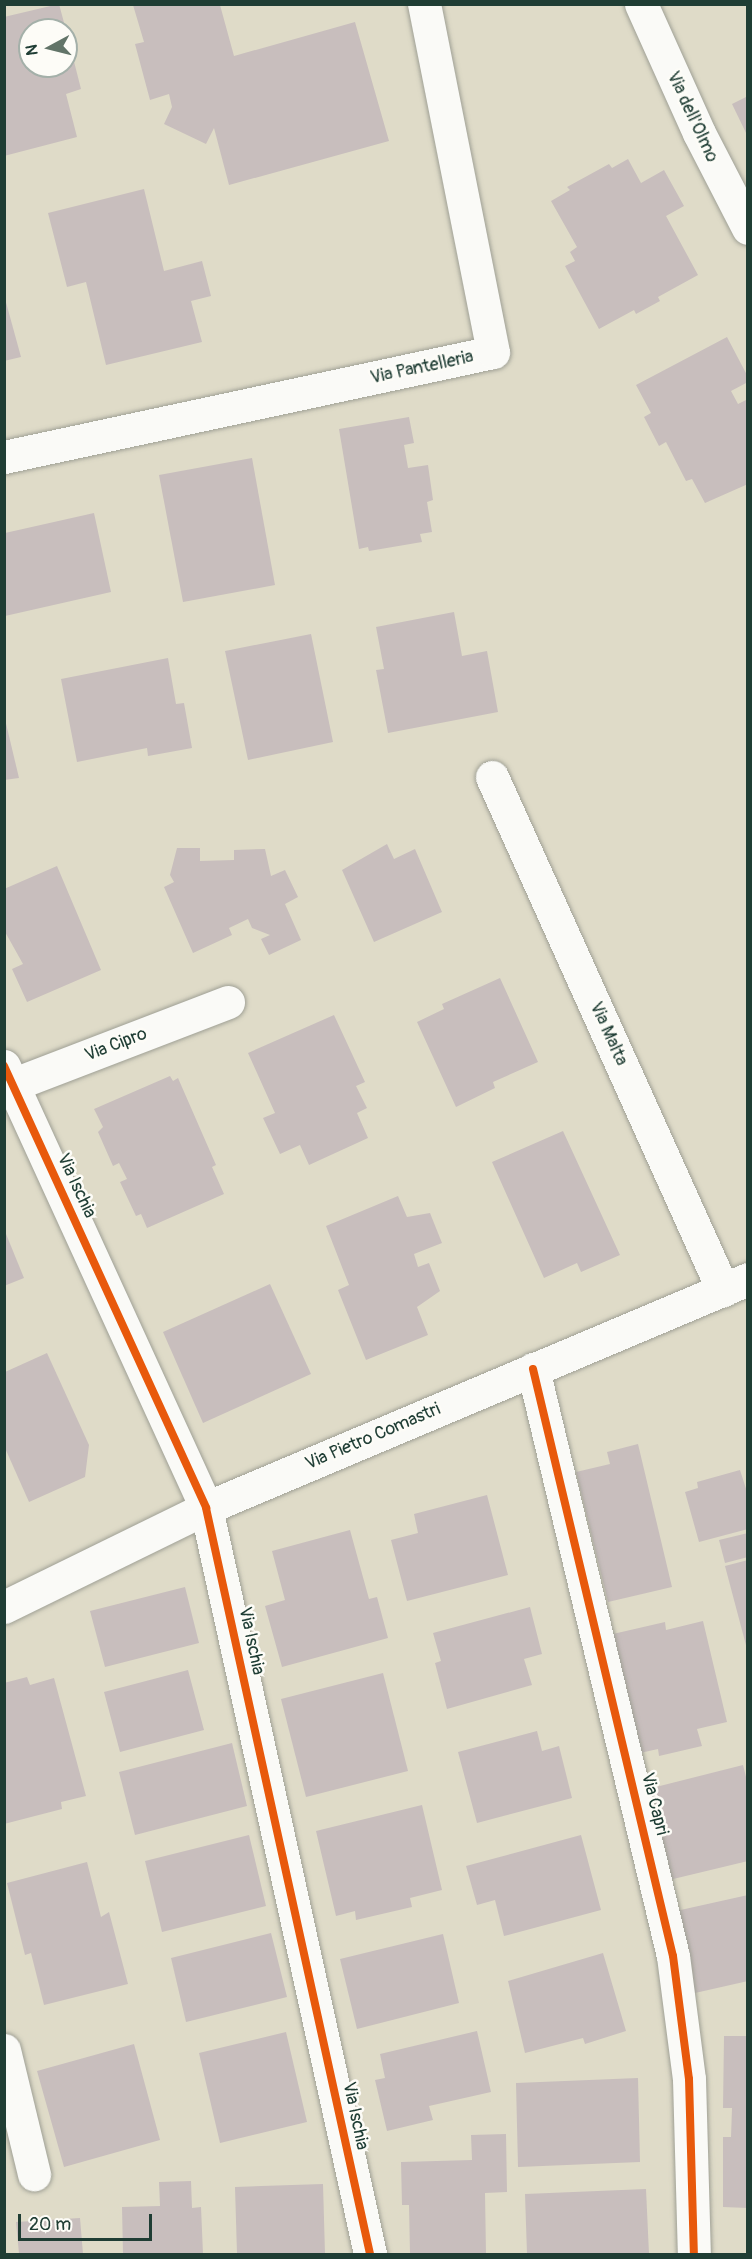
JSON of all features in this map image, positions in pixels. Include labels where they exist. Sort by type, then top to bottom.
[{"type":"street","name":"Via Pantelleria","points":[[4,457],[493,352],[424,4]]},
{"type":"street","name":"Via dell'Olmo","points":[[641,4],[747,228]]},
{"type":"street","name":"Via Malta","points":[[492,777],[735,1284]]},
{"type":"street","name":"Via Cipro","points":[[7,1079],[228,1002]]},
{"type":"street","name":"Via Ischia","points":[[7,1079],[206,1508],[370,2254]]},
{"type":"street","name":"Via Pietro Comastri","points":[[4,1607],[206,1508],[735,1284]]},
{"type":"street","name":"Via Capri","points":[[533,1369],[674,1956],[689,2079],[694,2254]]},
{"type":"street","points":[[4,2050],[34,2174]]},
{"type":"building","points":[[59,4],[63,18],[18,18],[18,78],[78,77],[81,89],[66,94],[77,137],[4,156],[4,17]]},
{"type":"building","points":[[133,5],[220,5],[234,56],[355,22],[389,141],[229,185],[214,128],[206,144],[164,124],[172,107],[169,94],[150,100],[135,44],[144,42]]},
{"type":"building","points":[[748,96],[748,137],[732,104]]},
{"type":"building","points":[[628,159],[641,183],[664,170],[684,206],[666,216],[698,275],[658,297],[660,301],[636,314],[634,310],[599,329],[565,266],[575,261],[570,252],[577,247],[551,201],[570,190],[567,187],[609,164],[612,168]]},
{"type":"building","points":[[144,189],[164,271],[202,261],[211,296],[191,301],[202,342],[106,365],[86,282],[67,287],[48,213]]},
{"type":"building","points":[[4,295],[21,357],[4,361]]},
{"type":"building","points":[[727,337],[748,377],[748,382],[731,391],[738,404],[748,399],[748,484],[705,503],[692,479],[686,481],[666,442],[659,446],[644,417],[651,413],[636,385]]},
{"type":"building","points":[[409,417],[414,443],[404,445],[408,468],[428,465],[433,500],[427,502],[432,532],[420,534],[422,542],[369,551],[368,547],[359,549],[339,429]]},
{"type":"building","points":[[252,458],[275,585],[183,602],[159,475]]},
{"type":"building","points":[[94,513],[111,592],[5,616],[5,533]]},
{"type":"building","points":[[454,612],[462,656],[487,651],[498,712],[388,733],[376,670],[384,669],[376,627]]},
{"type":"building","points":[[311,634],[333,742],[248,760],[225,651]]},
{"type":"building","points":[[168,658],[176,704],[184,703],[192,748],[148,756],[147,748],[77,762],[61,679]]},
{"type":"building","points":[[4,715],[19,778],[4,780]]},
{"type":"building","points":[[387,844],[394,859],[415,849],[442,912],[374,942],[342,870]]},
{"type":"building","points":[[177,848],[200,848],[200,861],[234,860],[234,850],[265,849],[271,876],[285,870],[298,897],[285,904],[301,940],[269,955],[261,939],[270,935],[252,928],[248,919],[229,928],[232,935],[193,953],[164,887],[174,882],[170,875]]},
{"type":"building","points":[[57,866],[101,970],[27,1002],[12,969],[23,964],[4,930],[4,889]]},
{"type":"building","points":[[500,978],[538,1062],[493,1082],[495,1088],[456,1107],[417,1022],[444,1009],[442,1004]]},
{"type":"building","points":[[334,1015],[365,1082],[356,1086],[367,1108],[357,1113],[368,1138],[309,1165],[300,1145],[280,1154],[263,1118],[275,1113],[248,1053]]},
{"type":"building","points":[[170,1076],[173,1081],[178,1078],[216,1165],[212,1167],[224,1194],[147,1228],[141,1214],[136,1216],[120,1182],[127,1179],[119,1163],[113,1166],[98,1132],[103,1127],[94,1109]]},
{"type":"building","points":[[563,1131],[620,1255],[581,1272],[577,1263],[544,1278],[492,1162]]},
{"type":"building","points":[[398,1196],[407,1217],[430,1213],[442,1243],[414,1254],[418,1267],[429,1263],[440,1291],[417,1307],[428,1335],[366,1360],[338,1290],[349,1285],[326,1226]]},
{"type":"building","points":[[4,1229],[24,1278],[4,1286]]},
{"type":"building","points":[[270,1284],[311,1374],[203,1423],[163,1332]]},
{"type":"building","points":[[47,1353],[89,1445],[85,1477],[29,1502],[5,1448],[5,1372]]},
{"type":"building","points":[[638,1444],[672,1587],[608,1602],[576,1472],[610,1464],[607,1452]]},
{"type":"building","points":[[740,1470],[748,1495],[748,1529],[699,1542],[685,1492],[698,1488],[697,1482]]},
{"type":"building","points":[[487,1495],[508,1575],[407,1601],[391,1540],[418,1533],[414,1514]]},
{"type":"building","points":[[350,1530],[369,1599],[377,1597],[388,1638],[282,1667],[265,1606],[285,1600],[272,1551]]},
{"type":"building","points":[[748,1533],[748,1557],[725,1563],[719,1540]]},
{"type":"building","points":[[748,1560],[748,1649],[747,1649],[725,1566]]},
{"type":"building","points":[[185,1587],[199,1643],[105,1667],[90,1611]]},
{"type":"building","points":[[530,1607],[542,1654],[524,1659],[532,1685],[447,1709],[435,1663],[441,1661],[433,1633]]},
{"type":"building","points":[[703,1621],[727,1722],[697,1729],[702,1746],[659,1756],[658,1749],[640,1753],[613,1634],[665,1622],[666,1630]]},
{"type":"building","points":[[188,1670],[204,1730],[120,1752],[104,1692]]},
{"type":"building","points":[[383,1673],[408,1771],[306,1797],[281,1699]]},
{"type":"building","points":[[27,1677],[30,1685],[54,1678],[86,1796],[61,1802],[62,1809],[4,1824],[4,1683]]},
{"type":"building","points":[[537,1731],[542,1751],[559,1746],[572,1798],[477,1823],[458,1752]]},
{"type":"building","points":[[232,1743],[247,1806],[135,1835],[119,1772]]},
{"type":"building","points":[[743,1765],[748,1785],[748,1861],[669,1880],[648,1789]]},
{"type":"building","points":[[422,1805],[442,1890],[410,1898],[412,1907],[356,1920],[355,1911],[336,1916],[316,1831]]},
{"type":"building","points":[[249,1835],[266,1906],[162,1932],[145,1861]]},
{"type":"building","points":[[581,1835],[601,1910],[504,1936],[495,1900],[477,1905],[466,1866]]},
{"type":"building","points":[[87,1862],[101,1917],[109,1912],[128,1984],[44,2005],[31,1953],[25,1955],[7,1883]]},
{"type":"building","points":[[748,1895],[748,1981],[695,1993],[676,1911]]},
{"type":"building","points":[[271,1933],[287,1997],[186,2022],[171,1958]]},
{"type":"building","points":[[443,1934],[459,2003],[357,2029],[340,1959]]},
{"type":"building","points":[[603,1953],[626,2031],[585,2044],[583,2038],[525,2053],[508,1981]]},
{"type":"building","points":[[477,2031],[491,2092],[429,2106],[433,2120],[387,2131],[375,2080],[385,2078],[380,2054]]},
{"type":"building","points":[[286,2032],[307,2122],[220,2143],[199,2053]]},
{"type":"building","points":[[724,2036],[748,2036],[748,2208],[723,2207],[723,2137],[731,2137],[732,2108],[723,2108]]},
{"type":"building","points":[[134,2044],[160,2140],[64,2167],[37,2071]]},
{"type":"building","points":[[638,2078],[640,2162],[518,2167],[516,2083]]},
{"type":"building","points":[[506,2134],[507,2192],[485,2193],[486,2254],[410,2254],[409,2205],[402,2205],[401,2162],[472,2160],[471,2135]]},
{"type":"building","points":[[191,2181],[192,2208],[201,2207],[203,2254],[123,2254],[122,2207],[160,2206],[159,2182]]},
{"type":"building","points":[[323,2184],[325,2254],[237,2254],[235,2187]]},
{"type":"building","points":[[646,2189],[649,2254],[527,2254],[525,2194]]},
{"type":"building","points":[[80,2218],[83,2254],[19,2254],[16,2222]]},
{"type":"cycle path","points":[[4,1066],[206,1508],[370,2254]]},
{"type":"cycle path","points":[[533,1369],[673,1956],[689,2079],[694,2254]]}]
